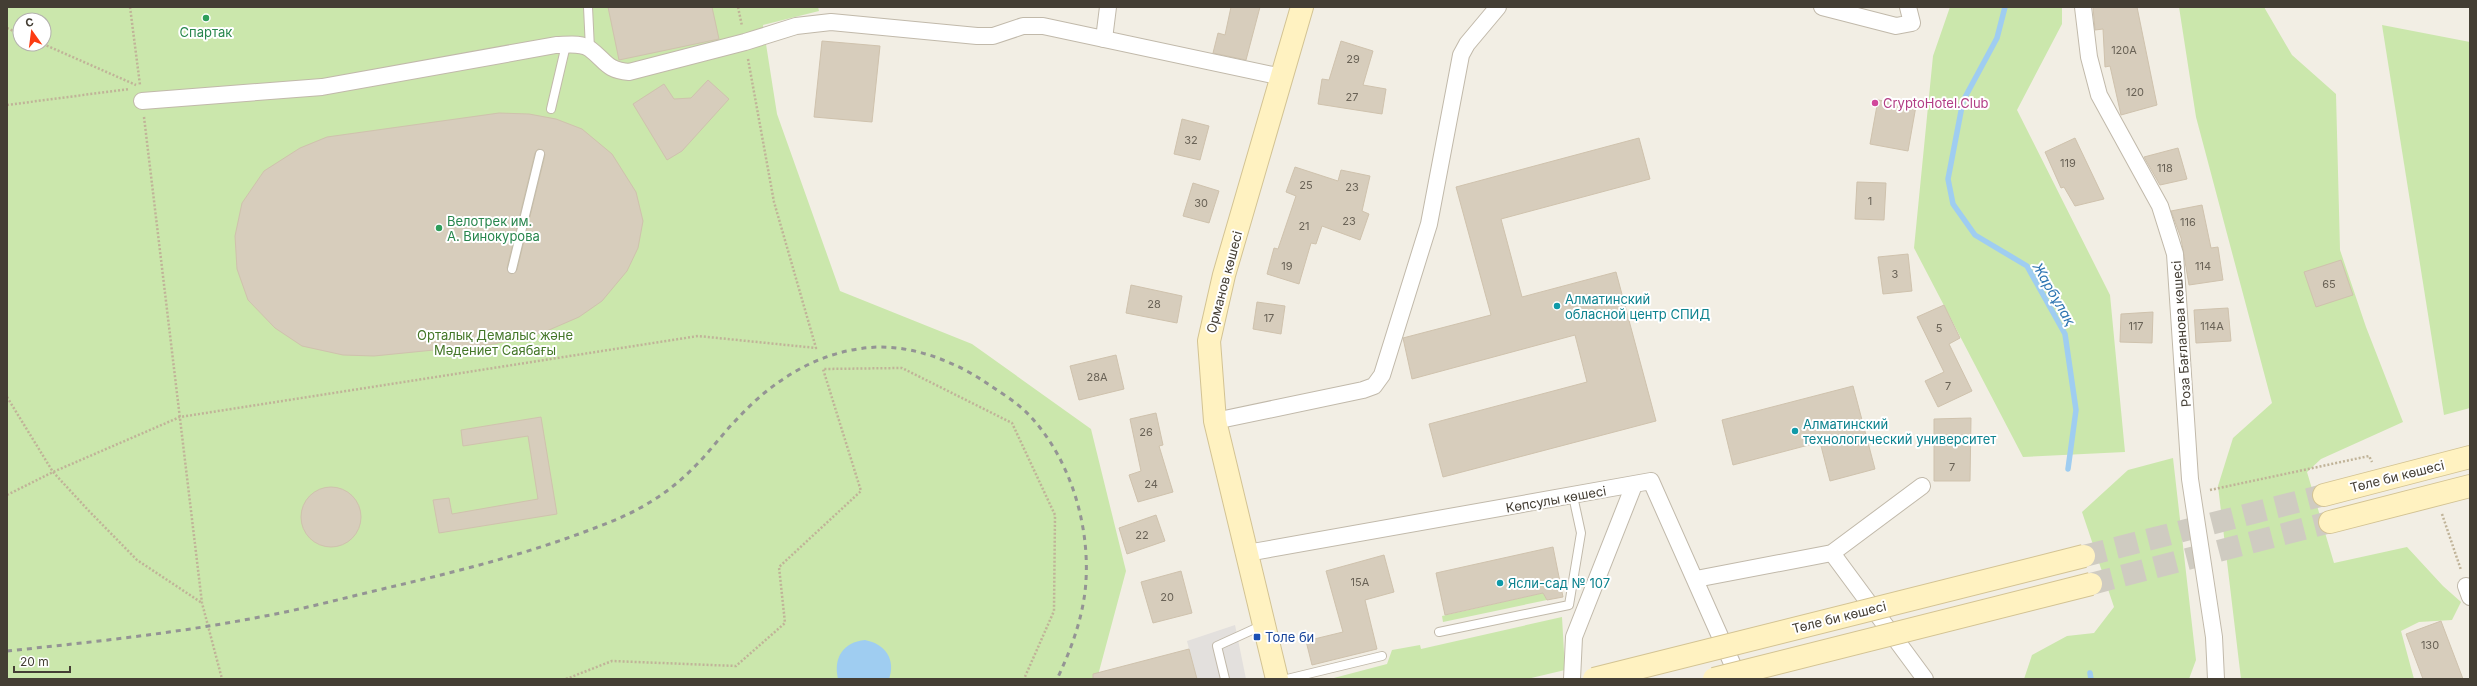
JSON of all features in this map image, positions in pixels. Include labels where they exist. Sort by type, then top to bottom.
[{"type":"main road","name":"Орманов көшесі","points":[[1277,679],[1215,421],[1209,340],[1224,275],[1302,7]]},
{"type":"main road","name":"Төле би көшесі","points":[[2324,495],[2470,457]]},
{"type":"main road","points":[[2330,522],[2470,486]]},
{"type":"main road","name":"Төле би көшесі","points":[[1594,679],[2084,556]]},
{"type":"main road","points":[[1714,679],[2091,584]]},
{"type":"street","points":[[1104,39],[1108,7]]},
{"type":"street","points":[[1215,421],[1363,390],[1374,386],[1382,375],[1429,224],[1461,55],[1467,44],[1498,7]]},
{"type":"street","points":[[1822,7],[1896,26],[1912,23],[1908,7]]},
{"type":"street","name":"Роза Бағланова көшесі","points":[[2083,7],[2089,57],[2099,95],[2160,206],[2175,254],[2192,494],[2214,638],[2216,679]]},
{"type":"street","points":[[141,94],[322,87],[566,45],[580,45],[590,49],[614,71],[629,72],[745,42],[796,26],[831,22],[977,36],[993,36],[1023,26],[1043,26],[1282,77]]},
{"type":"street","name":"Көпсулы көшесі","points":[[1247,553],[1651,481],[1696,579],[1739,679]]},
{"type":"street","points":[[1572,679],[1574,637],[1634,485]]},
{"type":"street","points":[[1696,579],[1832,553],[1922,486]]},
{"type":"street","points":[[1832,553],[1925,679]]},
{"type":"lane","points":[[588,7],[590,49]]},
{"type":"lane","points":[[551,109],[566,45]]},
{"type":"lane","points":[[512,269],[540,154]]},
{"type":"lane","points":[[1438,632],[1569,605],[1580,533],[1573,496]]},
{"type":"lane","points":[[1225,679],[1217,646],[1264,624]]},
{"type":"lane","points":[[1288,679],[1382,656]]},
{"type":"path","points":[[130,7],[202,603],[222,679]]},
{"type":"path","points":[[7,495],[53,472],[180,417],[698,336],[816,348],[774,202],[738,7]]},
{"type":"path","points":[[52,49],[141,94]]},
{"type":"path","points":[[7,105],[141,94]]},
{"type":"path","points":[[566,679],[612,661],[736,666],[785,623],[779,567],[862,492],[824,369],[902,368],[1012,423],[1055,515],[1054,611],[1024,679]]},
{"type":"path","points":[[7,397],[53,472],[138,560],[202,603]]},
{"type":"path","points":[[2192,494],[2369,456],[2372,465]]},
{"type":"path","points":[[2441,512],[2468,592]]},
{"type":"green space","name":"Орталық Демалыс және Мәдениет Саябағы","points":[[7,7],[818,7],[819,11],[763,25],[777,114],[840,291],[972,344],[1091,429],[1126,571],[1097,679],[7,679]]},
{"type":"green space","points":[[1950,7],[2062,7],[2062,24],[2017,110],[2110,295],[2125,452],[2023,457],[1914,248],[1933,56]]},
{"type":"green space","points":[[2179,7],[2264,7],[2292,55],[2336,94],[2340,250],[2366,327],[2403,422],[2321,459],[2307,472],[2334,563],[2407,547],[2443,586],[2461,602],[2452,620],[2419,622],[2401,631],[2414,679],[2241,679],[2218,486],[2233,438],[2272,403],[2196,117]]},
{"type":"green space","points":[[2382,25],[2470,42],[2470,408],[2444,415]]},
{"type":"green space","points":[[2173,458],[2196,660],[2189,679],[2024,679],[2032,655],[2067,636],[2094,633],[2114,607],[2082,512],[2128,470]]},
{"type":"green space","points":[[1543,593],[1547,600],[1443,622],[1442,616]]},
{"type":"green space","points":[[1562,617],[1565,670],[1527,679],[1330,679],[1387,664],[1392,650],[1420,645],[1421,649]]},
{"type":"shaded area","points":[[1235,625],[1246,679],[1197,679],[1187,641]]},
{"type":"water","points":[[865,640],[878,645],[887,654],[891,665],[889,679],[838,679],[837,664],[841,652],[857,641]]},
{"type":"building","points":[[608,7],[712,7],[719,39],[619,60]]},
{"type":"building","points":[[1231,7],[1260,7],[1246,60],[1213,53],[1218,33],[1225,35]]},
{"type":"building","points":[[2093,7],[2137,7],[2157,105],[2121,115],[2110,66],[2105,67],[2103,29],[2095,30]]},
{"type":"building","points":[[822,41],[880,46],[872,122],[814,117]]},
{"type":"building","points":[[1341,41],[1373,51],[1363,85],[1386,89],[1382,114],[1318,104],[1322,79],[1329,80]]},
{"type":"building","points":[[708,80],[729,99],[682,151],[667,160],[633,104],[664,84],[674,99],[691,98]]},
{"type":"building","points":[[1878,100],[1916,106],[1908,151],[1870,144]]},
{"type":"building","name":"Велотрек им. А. Винокурова","points":[[499,113],[529,114],[556,119],[582,129],[612,154],[636,192],[643,221],[638,248],[627,271],[602,301],[579,317],[542,333],[494,344],[374,356],[343,355],[302,346],[275,328],[248,300],[237,269],[235,236],[242,203],[264,171],[300,148],[327,137]],"holes":[[[538,149],[543,150],[545,155],[517,270],[511,274],[507,268],[535,153]]]},
{"type":"building","points":[[1182,119],[1209,126],[1200,160],[1174,154]]},
{"type":"building","name":"Алматинский обласной центр СПИД","points":[[1639,138],[1650,179],[1501,219],[1522,297],[1616,272],[1656,421],[1443,477],[1429,424],[1587,382],[1575,335],[1412,379],[1403,338],[1491,315],[1456,187]]},
{"type":"building","points":[[2075,138],[2104,199],[2075,206],[2064,187],[2061,188],[2045,152]]},
{"type":"building","points":[[2178,148],[2187,179],[2160,185],[2144,157]]},
{"type":"building","points":[[1295,167],[1338,181],[1341,170],[1370,176],[1362,211],[1369,214],[1360,240],[1322,226],[1316,244],[1311,243],[1299,284],[1267,274],[1274,248],[1278,249],[1296,196],[1286,192]]},
{"type":"building","points":[[1857,182],[1886,183],[1884,220],[1855,219]]},
{"type":"building","points":[[1193,183],[1219,191],[1209,223],[1183,216]]},
{"type":"building","points":[[2202,205],[2211,248],[2218,247],[2223,280],[2189,285],[2181,238],[2171,211]]},
{"type":"building","points":[[1908,254],[1912,291],[1883,294],[1878,257]]},
{"type":"building","points":[[2341,260],[2353,295],[2316,307],[2304,272]]},
{"type":"building","points":[[1131,285],[1182,296],[1177,323],[1126,313]]},
{"type":"building","points":[[1257,302],[1285,306],[1281,334],[1253,329]]},
{"type":"building","points":[[1944,305],[1960,338],[1949,344],[1972,391],[1938,407],[1925,381],[1944,372],[1917,317]]},
{"type":"building","points":[[2228,308],[2231,341],[2196,343],[2194,310]]},
{"type":"building","points":[[2153,312],[2152,343],[2120,342],[2121,314]]},
{"type":"building","points":[[1116,355],[1124,389],[1079,400],[1070,366]]},
{"type":"building","name":"Алматинский технологический университет","points":[[1853,386],[1875,469],[1830,481],[1820,442],[1733,465],[1722,420]]},
{"type":"building","points":[[1156,413],[1163,445],[1159,446],[1173,492],[1138,502],[1129,475],[1141,471],[1130,419]]},
{"type":"building","points":[[541,417],[557,514],[439,533],[433,500],[449,498],[452,514],[538,499],[528,436],[463,446],[461,430]]},
{"type":"building","points":[[1971,418],[1970,481],[1934,481],[1934,419]]},
{"type":"building","points":[[331,487],[348,492],[356,500],[361,517],[356,534],[348,542],[331,547],[314,542],[306,534],[301,517],[306,500],[314,492]]},
{"type":"building","points":[[1156,515],[1165,541],[1127,554],[1119,528]]},
{"type":"building","name":"Ясли-сад № 107","points":[[1553,547],[1563,597],[1547,600],[1543,593],[1445,615],[1436,573]]},
{"type":"building","points":[[1384,555],[1394,592],[1365,600],[1377,649],[1312,665],[1306,641],[1343,632],[1326,571]]},
{"type":"building","points":[[1181,571],[1192,613],[1153,623],[1141,582]]},
{"type":"building","points":[[2441,621],[2463,679],[2423,679],[2406,634]]},
{"type":"building","points":[[1189,649],[1197,679],[1093,679],[1093,674]]},
{"type":"waterway","name":"Жарбұлақ","points":[[2005,7],[1997,38],[1963,101],[1948,179],[1953,204],[1975,235],[2027,266],[2065,334],[2076,410],[2068,469]]},
{"type":"waterway","name":"Жарбұлақ","points":[[2090,673],[2091,679]]},
{"type":"tunnel","points":[[2084,556],[2324,495]]},
{"type":"tunnel","points":[[2091,584],[2330,522]]},
{"type":"railway","points":[[7,651],[168,632],[281,613],[450,573],[531,550],[584,532],[641,508],[670,489],[694,467],[732,424],[753,403],[785,378],[803,367],[821,359],[840,353],[880,347],[908,350],[935,357],[961,368],[985,382],[1025,411],[1045,434],[1057,454],[1068,475],[1082,521],[1086,569],[1085,592],[1078,626],[1071,648],[1057,679]]},
{"type":"place","name":"Спартак","points":[[206,18]]},
{"type":"place","name":"CryptoHotel.Club","points":[[1875,103]]},
{"type":"place","name":"Велотрек им. А. Винокурова","points":[[439,228]]},
{"type":"place","name":"Алматинский обласной центр СПИД","points":[[1557,306]]},
{"type":"place","name":"Алматинский технологический университет","points":[[1795,431]]},
{"type":"place","name":"Ясли-сад № 107","points":[[1500,583]]},
{"type":"place","name":"Толе би","points":[[1257,637]]}]
